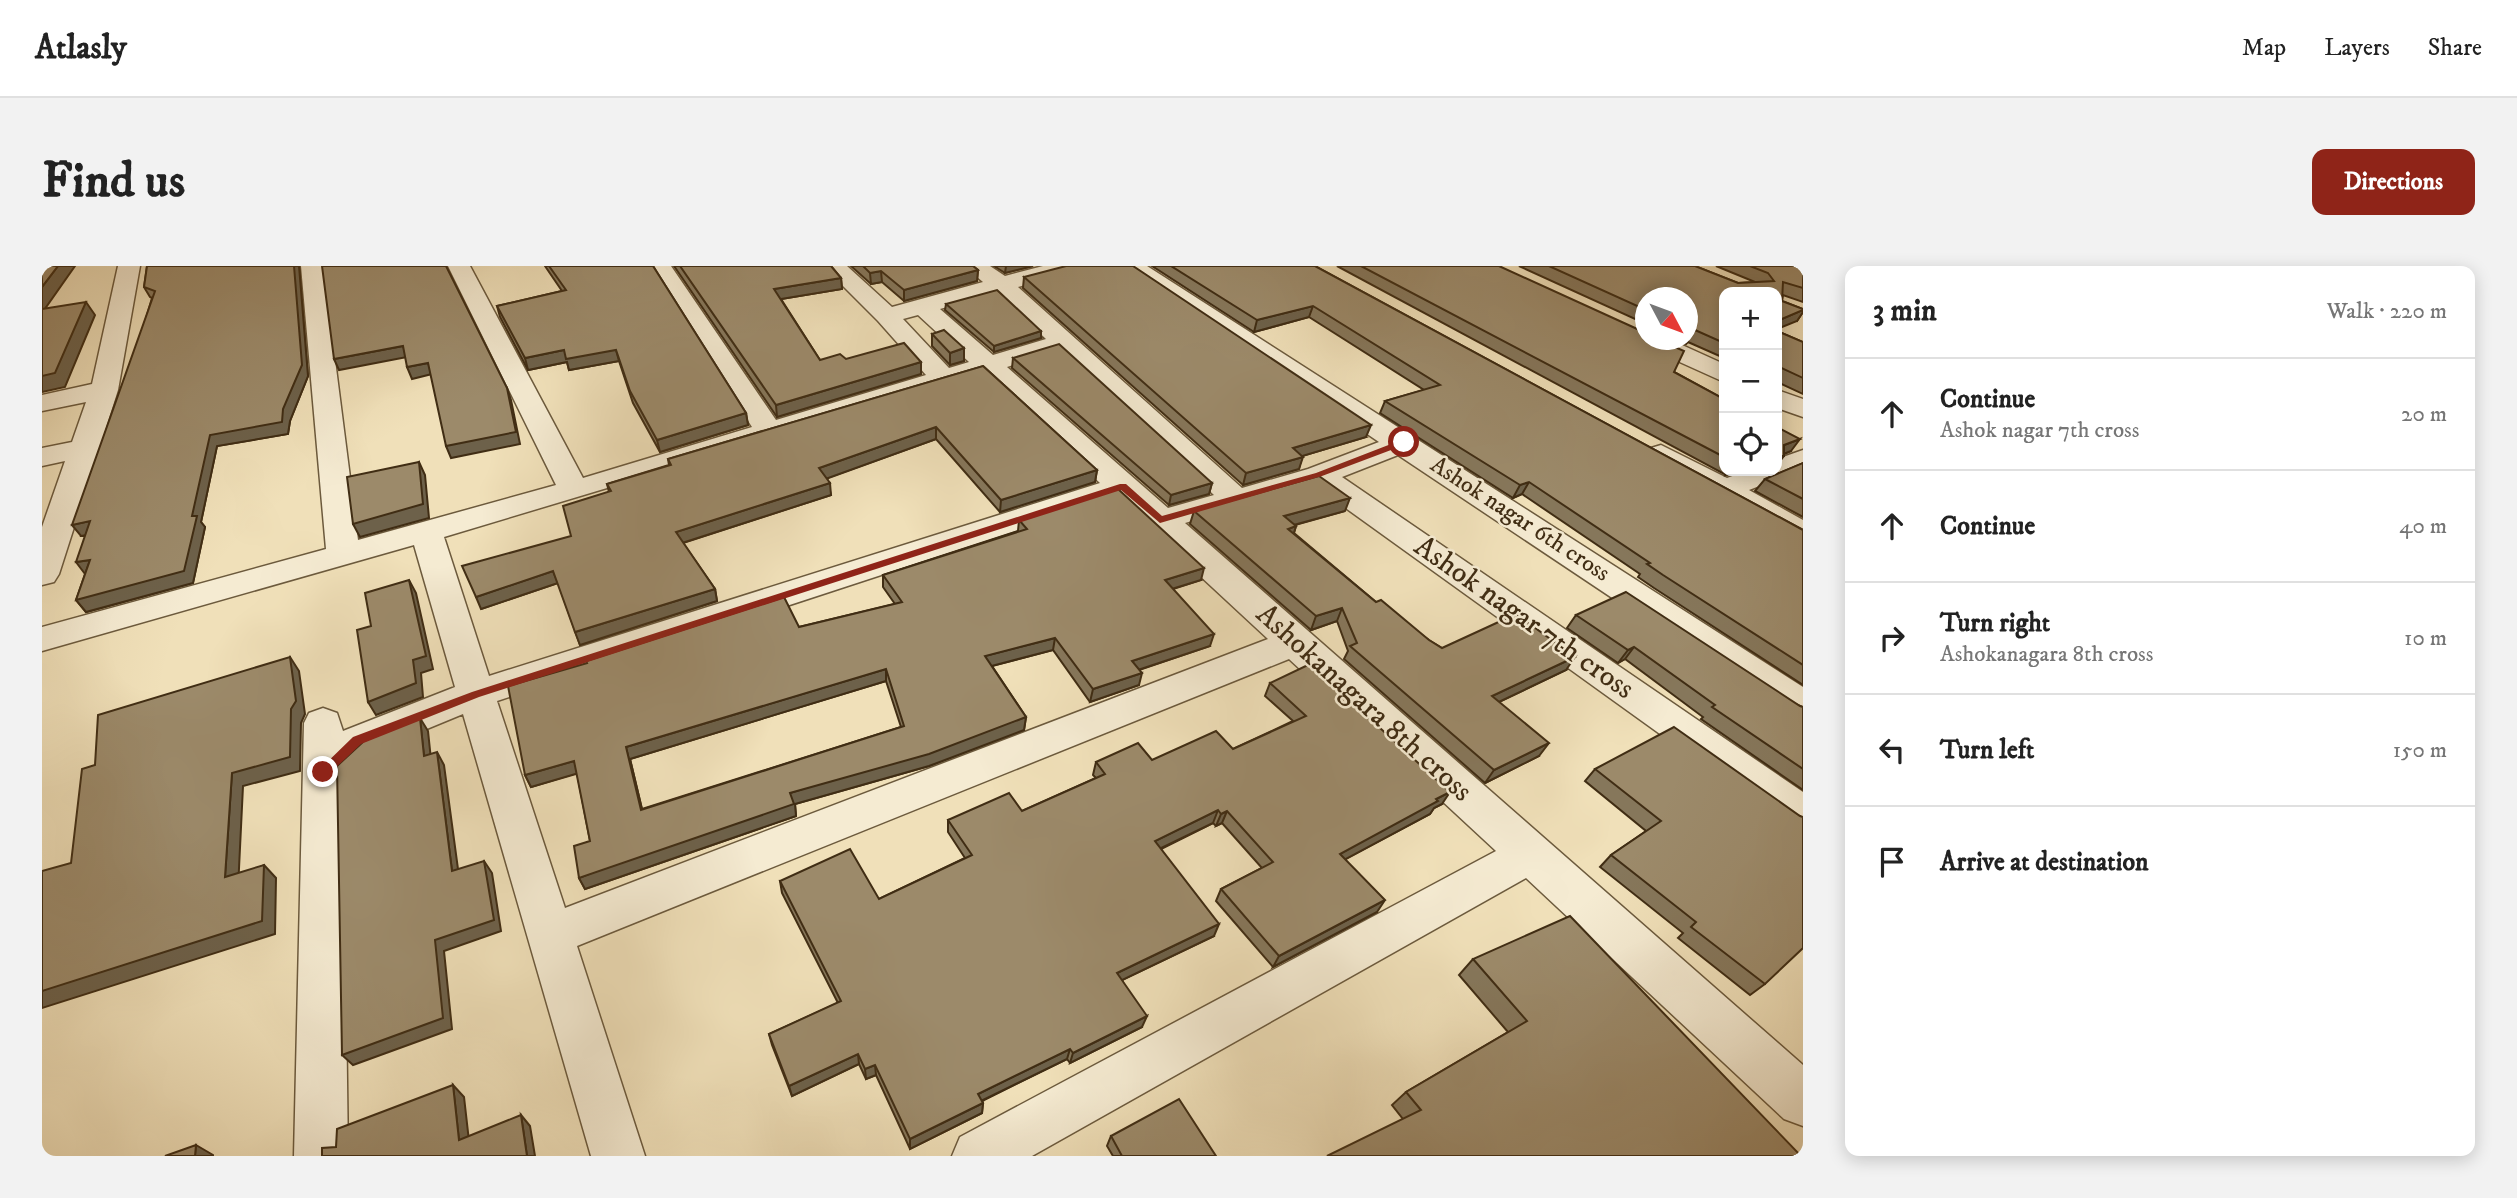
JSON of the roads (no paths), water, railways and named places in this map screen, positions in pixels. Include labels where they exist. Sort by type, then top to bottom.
[{"type":"street","points":[[42,574],[104,390],[129,266]]},
{"type":"street","points":[[312,266],[343,555]]},
{"type":"street","points":[[459,266],[574,490]]},
{"type":"street","points":[[660,266],[768,429]]},
{"type":"street","points":[[834,266],[887,316],[943,378]]},
{"type":"street","points":[[975,266],[1002,285],[1236,499]]},
{"type":"street","points":[[887,316],[1069,266]]},
{"type":"street","name":"Ashok nagar 6th cross","points":[[1131,266],[1404,442],[1803,706]]},
{"type":"street","name":"Ashokanagara 8th cross","points":[[924,307],[1803,1100]]},
{"type":"street","points":[[42,639],[574,490],[768,429],[1063,342]]},
{"type":"street","points":[[1673,350],[1719,372]]},
{"type":"street","points":[[42,403],[104,390]]},
{"type":"street","points":[[1782,400],[1803,409]]},
{"type":"street","points":[[1160,520],[1319,475],[1404,442]]},
{"type":"street","points":[[1641,443],[1803,533]]},
{"type":"street","points":[[42,457],[82,449]]},
{"type":"street","points":[[1782,467],[1803,459]]},
{"type":"street","name":"Ashok nagar 7th cross","points":[[1319,475],[1803,814]]},
{"type":"street","points":[[1726,489],[1759,476]]},
{"type":"street","points":[[323,772],[357,741],[475,694],[1123,486]]},
{"type":"street","points":[[426,532],[618,1156]]},
{"type":"street","points":[[550,935],[1296,642]]},
{"type":"street","points":[[321,1156],[323,723]]},
{"type":"street","points":[[979,1156],[1532,853]]}]
